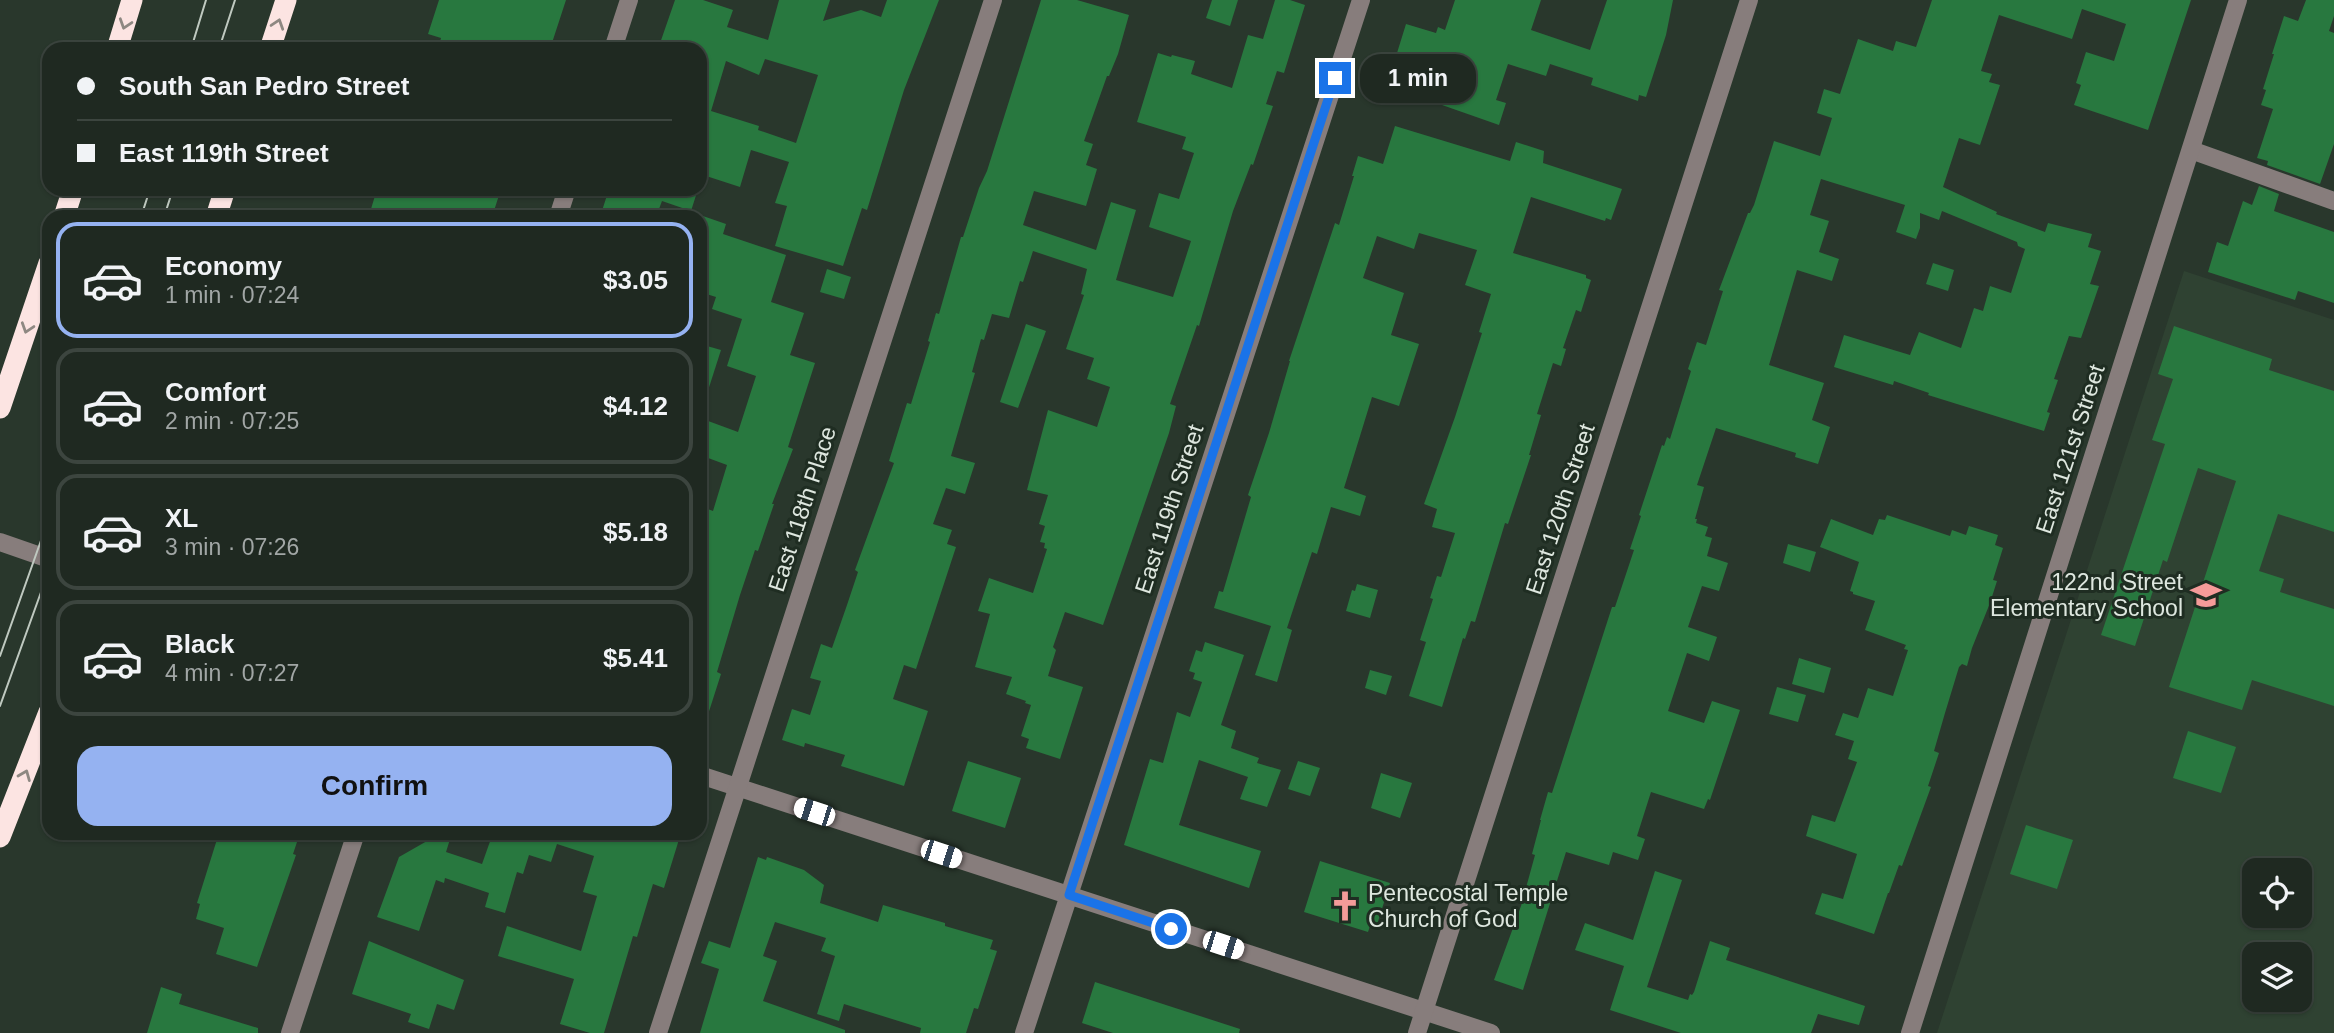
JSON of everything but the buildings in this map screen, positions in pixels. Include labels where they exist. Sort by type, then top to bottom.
[{"type":"highway","points":[[119,42],[132,0]]},
{"type":"highway","points":[[272,42],[286,0]]},
{"type":"highway","points":[[0,408],[42,284]]},
{"type":"highway","points":[[0,836],[42,730]]},
{"type":"street","points":[[615,42],[629,0]]},
{"type":"street","name":"East 118th Place","points":[[657,1033],[993,0]]},
{"type":"street","name":"East 119th Street","points":[[1024,1033],[1361,0]]},
{"type":"street","name":"East 120th Street","points":[[1416,1033],[1749,0]]},
{"type":"street","name":"East 121st Street","points":[[1910,1033],[2238,0]]},
{"type":"street","points":[[2191,150],[2334,201]]},
{"type":"street","points":[[0,542],[42,557]]},
{"type":"street","points":[[707,777],[1491,1033]]},
{"type":"street","points":[[290,1033],[354,840]]},
{"type":"shaded area","name":"122nd Street Elementary School","points":[[2184,271],[2334,320],[2334,1033],[1937,1033]]},
{"type":"tram line","points":[[193,42],[206,0]]},
{"type":"tram line","points":[[221,42],[235,0]]},
{"type":"tram line","points":[[143,210],[148,196]]},
{"type":"tram line","points":[[166,210],[171,196]]},
{"type":"tram line","points":[[0,656],[42,538]]},
{"type":"tram line","points":[[0,706],[42,589]]},
{"type":"place","name":"122nd Street Elementary School","points":[[2206,595]]},
{"type":"place","name":"Pentecostal Temple Church of God","points":[[1345,906]]},
{"type":"route","points":[[1171,929],[1069,895],[1335,78]]}]
